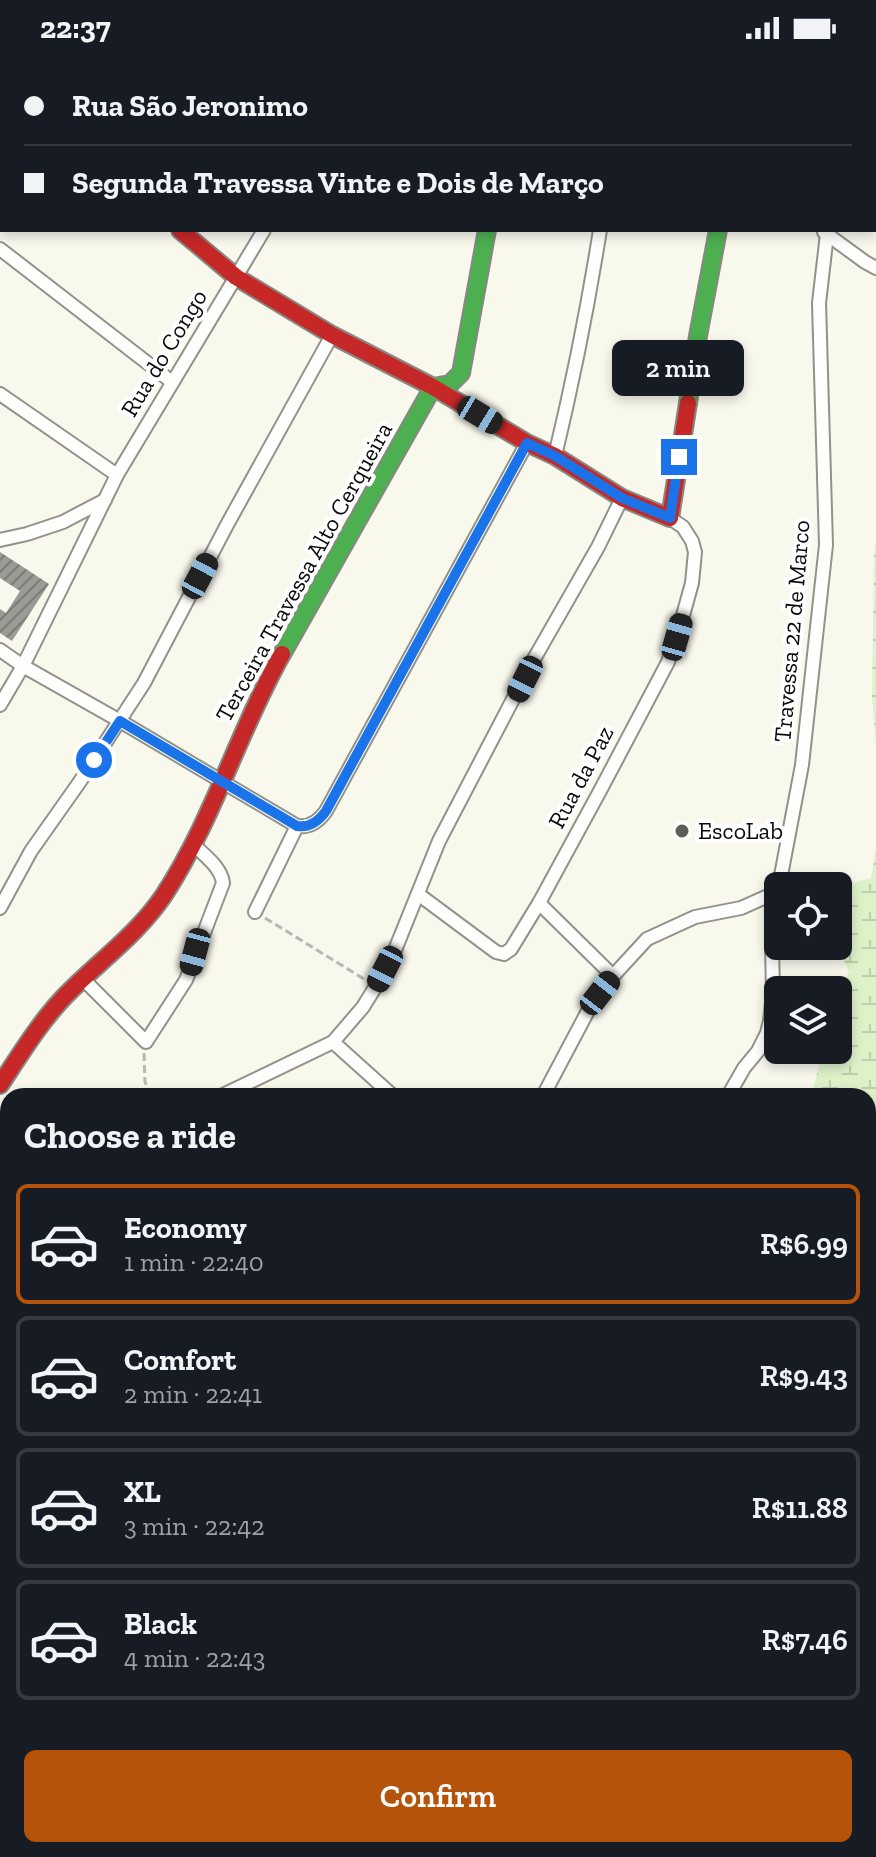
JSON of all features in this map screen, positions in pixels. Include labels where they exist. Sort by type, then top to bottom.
[{"type":"street","points":[[182,232],[236,277],[332,335],[433,387],[622,498],[670,518],[718,232]]},
{"type":"street","name":"Rua do Congo","points":[[0,705],[23,666],[117,475],[263,232]]},
{"type":"street","points":[[433,387],[450,384],[461,373],[487,232]]},
{"type":"street","points":[[555,456],[586,317],[600,232]]},
{"type":"street","points":[[824,232],[876,268]]},
{"type":"street","name":"Travessa 22 de Marco","points":[[781,872],[802,765],[826,545],[819,303],[824,232]]},
{"type":"street","points":[[0,249],[172,382]]},
{"type":"street","points":[[0,908],[4,887],[144,683],[332,335]]},
{"type":"street","name":"Terceira Travessa Alto Cerqueira","points":[[0,1085],[64,997],[130,936],[153,910],[194,845],[258,699],[433,387]]},
{"type":"street","points":[[0,394],[117,475]]},
{"type":"street","points":[[0,650],[297,826],[310,826],[321,819],[326,811],[527,443]]},
{"type":"street","points":[[238,1088],[333,1042],[347,1028],[376,986],[395,950],[445,828],[622,498]]},
{"type":"street","points":[[0,540],[63,522],[105,500]]},
{"type":"street","name":"Rua da Paz","points":[[418,894],[501,954],[511,949],[539,903],[668,662],[692,583],[695,552],[683,527],[670,518]]},
{"type":"street","points":[[255,912],[297,826]]},
{"type":"street","points":[[83,979],[146,1042],[186,980],[223,883],[219,871],[194,845]]},
{"type":"street","points":[[547,1088],[578,1028],[613,976],[652,936],[695,917],[741,908],[764,898]]},
{"type":"street","points":[[539,903],[613,976]]},
{"type":"street","name":"Travessa 22 de Marco","points":[[733,1088],[767,1033],[773,994],[772,960]]},
{"type":"street","points":[[333,1042],[384,1088]]},
{"type":"path","points":[[255,912],[376,986]]},
{"type":"path","points":[[146,1042],[143,1063],[148,1088]]},
{"type":"green space","points":[[876,543],[876,746],[872,698]]},
{"type":"green space","points":[[876,848],[876,1088],[813,1088],[818,1064],[852,1064],[852,976],[847,976],[849,973],[844,960],[852,960],[852,883],[871,878]]},
{"type":"building","points":[[0,552],[49,584],[12,641],[0,633],[0,609],[6,613],[20,591],[0,578]]},
{"type":"traffic: fast","points":[[282,654],[433,387],[450,384],[461,373],[487,232]]},
{"type":"traffic: fast","points":[[688,403],[718,232]]},
{"type":"traffic: jam","points":[[182,232],[236,277],[332,335],[433,387],[622,498],[670,518],[688,403]]},
{"type":"traffic: jam","points":[[0,1085],[56,1006],[130,936],[164,895],[197,837],[282,654]]},
{"type":"place","name":"EscoLab","points":[[682,831]]},
{"type":"route","points":[[94,760],[120,721],[297,826],[310,826],[321,819],[326,811],[527,443],[555,456],[622,498],[670,518],[679,457]]}]
